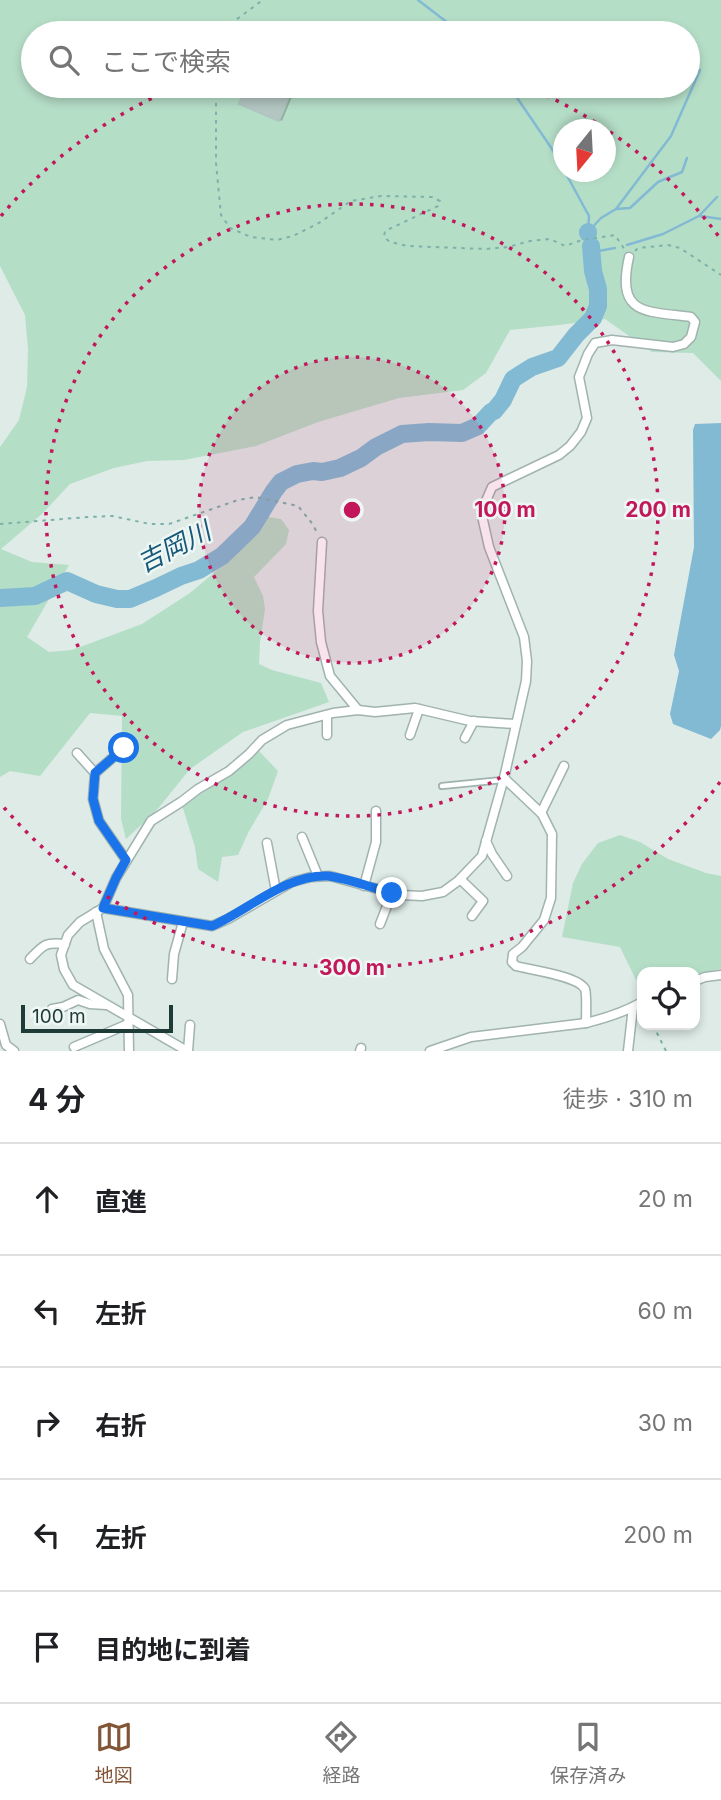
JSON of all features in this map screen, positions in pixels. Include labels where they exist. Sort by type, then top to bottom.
[{"type":"street","points":[[190,1025],[187,1051],[128,1020],[73,985],[64,970],[61,955],[68,935],[79,922],[100,910],[212,926],[292,882],[311,877],[330,876],[400,895],[422,896],[443,892],[482,856],[526,681],[527,661],[524,637],[489,547],[482,516],[485,503],[492,487],[559,455],[581,432],[587,418],[579,377],[594,343],[612,341],[673,347],[684,344],[691,337],[695,322],[691,317],[642,310],[628,298],[625,273],[629,257]]},
{"type":"street","points":[[322,542],[318,611],[321,642],[330,676],[358,710]]},
{"type":"street","points":[[128,1051],[128,995],[104,949],[100,910],[126,860],[151,821],[229,771],[262,740],[287,725],[358,710],[375,712],[415,708],[474,721],[515,723]]},
{"type":"street","points":[[410,735],[419,709]]},
{"type":"street","points":[[327,715],[327,735]]},
{"type":"street","points":[[465,738],[474,721]]},
{"type":"street","points":[[124,748],[95,773],[93,799],[99,821],[126,860]]},
{"type":"street","points":[[77,753],[95,773]]},
{"type":"street","points":[[541,813],[564,766]]},
{"type":"street","points":[[503,779],[541,813],[552,834],[551,898],[544,920],[513,954],[512,962],[516,966],[569,979],[583,986],[586,993],[586,1023]]},
{"type":"street","points":[[364,886],[376,842],[376,811]]},
{"type":"street","points":[[302,838],[318,877]]},
{"type":"street","points":[[486,841],[507,876]]},
{"type":"street","points":[[267,843],[275,891]]},
{"type":"street","points":[[460,879],[484,901],[472,916]]},
{"type":"street","points":[[380,924],[392,893]]},
{"type":"street","points":[[172,979],[174,954],[183,922]]},
{"type":"street","points":[[30,959],[43,945],[50,942],[65,944]]},
{"type":"street","points":[[700,979],[721,975]]},
{"type":"street","points":[[52,1009],[78,1000],[107,1005]]},
{"type":"street","points":[[430,1051],[471,1037],[586,1023],[637,1005]]},
{"type":"street","points":[[628,1051],[633,1007]]},
{"type":"street","points":[[74,1047],[128,1020]]},
{"type":"street","points":[[0,1024],[6,1045],[14,1051]]},
{"type":"street","points":[[458,1041],[460,1051]]},
{"type":"lane","points":[[442,786],[503,779]]},
{"type":"path","points":[[234,21],[261,0]]},
{"type":"path","points":[[216,98],[216,163],[221,215],[230,228],[251,237],[277,240],[293,236],[319,223],[351,201],[381,196],[432,197],[440,201],[438,206],[385,231],[384,237],[390,242],[408,246],[486,249],[550,239],[565,246],[582,240],[615,235],[629,257],[638,248],[668,245],[680,248],[721,275]]},
{"type":"path","points":[[0,524],[112,516],[150,524],[169,524],[238,500],[256,497],[298,506],[322,542]]},
{"type":"path","points":[[656,1030],[666,1051]]},
{"type":"green space","points":[[0,0],[721,0],[721,381],[693,353],[652,352],[605,319],[510,330],[486,373],[463,390],[399,398],[318,422],[256,446],[184,460],[147,461],[114,468],[70,484],[43,513],[1,549],[32,562],[69,565],[27,637],[49,652],[72,650],[142,624],[190,593],[228,561],[246,534],[268,517],[281,519],[289,530],[286,544],[254,577],[263,596],[265,609],[259,664],[321,683],[329,702],[243,732],[190,769],[156,811],[126,839],[121,819],[122,716],[90,713],[40,776],[10,771],[0,777],[0,447],[19,420],[27,387],[25,315],[0,266]]},
{"type":"green space","points":[[259,751],[278,771],[268,799],[238,855],[222,857],[218,882],[198,869],[195,847],[182,805],[241,767]]},
{"type":"green space","points":[[620,835],[640,842],[668,859],[721,876],[721,969],[700,973],[700,967],[637,967],[637,980],[620,947],[562,937],[573,883],[582,864],[598,843]]},
{"type":"water","points":[[721,423],[721,726],[711,739],[673,724],[670,714],[679,671],[674,655],[694,547],[693,430],[695,424]]},
{"type":"building","points":[[241,98],[288,98],[279,121],[239,104]]},
{"type":"waterway","name":"吉岡川","points":[[418,0],[445,21]]},
{"type":"waterway","name":"吉岡川","points":[[517,98],[553,151]]},
{"type":"waterway","points":[[588,232],[601,218],[616,209],[671,136],[688,98]]},
{"type":"waterway","points":[[616,209],[630,208],[658,182],[682,172],[687,158]]},
{"type":"waterway","name":"吉岡川","points":[[570,182],[589,216],[588,232]]},
{"type":"waterway","points":[[627,245],[663,234],[699,216],[717,197]]},
{"type":"waterway","points":[[700,216],[721,219]]},
{"type":"waterway","name":"吉岡川","points":[[0,598],[35,596],[67,581],[96,594],[130,599],[199,570],[222,556],[252,527],[281,482],[297,474],[340,468],[402,434],[462,433],[478,426],[503,400],[513,379],[532,367],[558,358],[593,318],[598,306],[598,289],[591,246]]},
{"type":"waterway","points":[[593,252],[615,248]]},
{"type":"route","points":[[124,748],[95,773],[93,799],[99,821],[126,860],[103,908],[212,926],[292,882],[311,877],[330,876],[392,893]]}]
